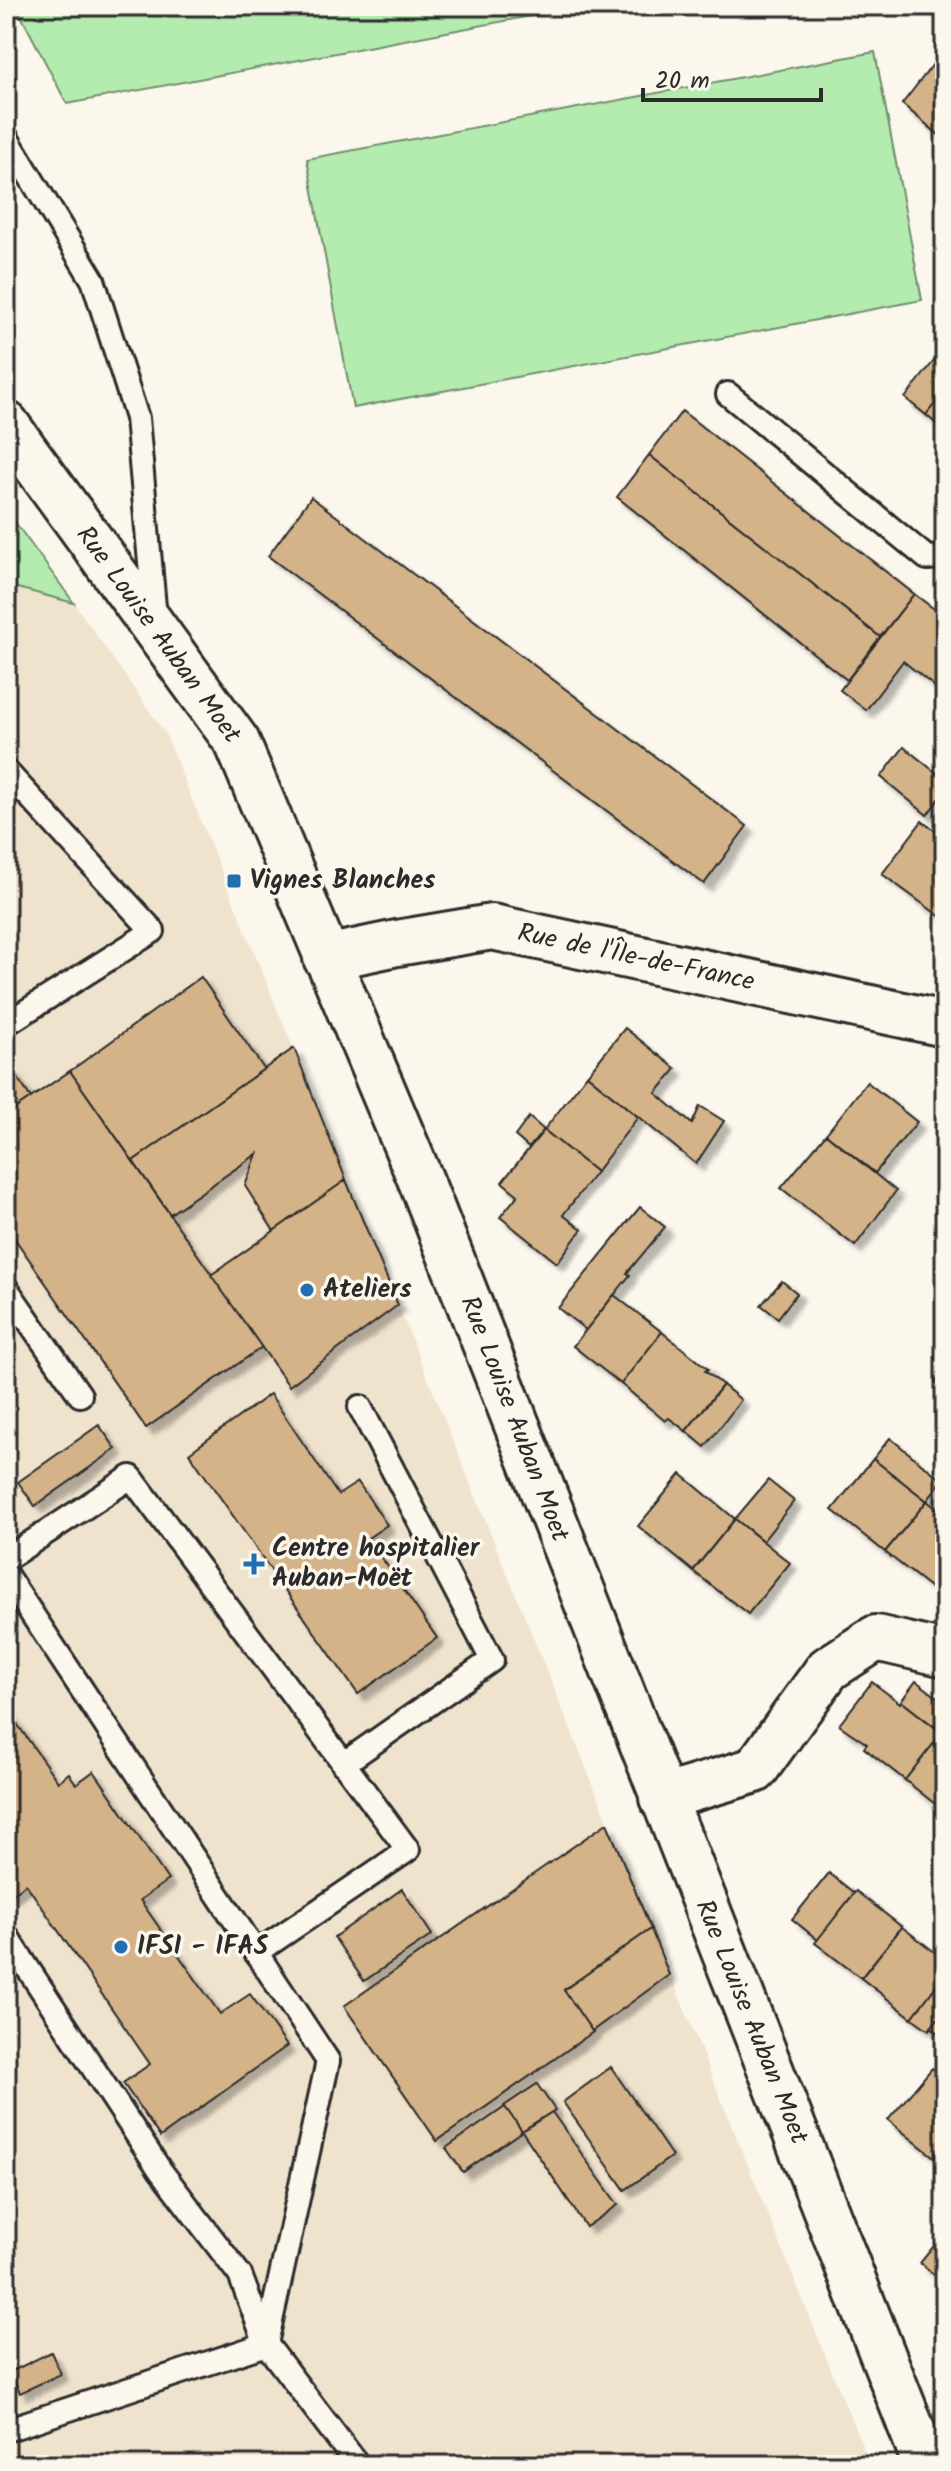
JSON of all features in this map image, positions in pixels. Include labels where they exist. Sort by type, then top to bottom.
[{"type":"street","name":"Rue Louise Auban Moet","points":[[6,424],[237,742],[421,1181],[926,2465]]},
{"type":"street","name":"Rue de l'Île-de-France","points":[[326,958],[492,927],[945,1024]]},
{"type":"street","points":[[662,1798],[755,1770],[828,1669],[876,1638],[945,1654]]},
{"type":"lane","points":[[6,137],[93,280],[137,418],[157,631]]},
{"type":"lane","points":[[728,394],[927,558],[945,557]]},
{"type":"lane","points":[[6,771],[153,931],[6,1024]]},
{"type":"lane","points":[[6,1288],[80,1395]]},
{"type":"lane","points":[[343,1764],[492,1660],[360,1407]]},
{"type":"lane","points":[[6,1559],[131,1477],[408,1850],[256,1953]]},
{"type":"lane","points":[[6,1575],[328,2061],[266,2344]]},
{"type":"lane","points":[[6,1935],[160,2170],[240,2275],[266,2344],[358,2465]]},
{"type":"lane","points":[[6,2430],[266,2344]]},
{"type":"shaded area","name":"Centre hospitalier Auban-Moët","points":[[6,585],[74,603],[165,733],[870,2465],[6,2465]]},
{"type":"green space","points":[[16,6],[583,6],[67,104]]},
{"type":"green space","points":[[875,52],[922,300],[353,408],[307,159]]},
{"type":"green space","points":[[6,510],[74,603],[6,585]]},
{"type":"building","points":[[945,49],[945,140],[902,104]]},
{"type":"building","points":[[944,348],[945,391],[926,415],[905,398]]},
{"type":"building","points":[[945,391],[945,431],[926,415]]},
{"type":"building","points":[[682,411],[914,594],[880,637],[649,455]]},
{"type":"building","points":[[649,455],[880,637],[847,680],[617,497]]},
{"type":"building","points":[[311,497],[747,826],[704,884],[268,556]]},
{"type":"building","points":[[914,594],[945,617],[945,695],[903,661],[866,710],[840,690]]},
{"type":"building","points":[[904,747],[945,780],[945,791],[927,815],[881,777]]},
{"type":"building","points":[[922,821],[945,838],[945,920],[882,874]]},
{"type":"building","points":[[201,977],[264,1069],[133,1161],[70,1071]]},
{"type":"building","points":[[625,1028],[676,1069],[656,1093],[692,1124],[700,1106],[724,1121],[696,1164],[587,1075]]},
{"type":"building","points":[[294,1048],[346,1180],[274,1231],[245,1186],[257,1154],[170,1214],[133,1161]]},
{"type":"building","points":[[12,1070],[31,1098],[6,1115],[6,1075]]},
{"type":"building","points":[[70,1071],[262,1347],[146,1428],[6,1226],[6,1115]]},
{"type":"building","points":[[587,1075],[638,1117],[596,1172],[544,1130]]},
{"type":"building","points":[[867,1082],[917,1122],[875,1173],[826,1134]]},
{"type":"building","points":[[529,1117],[544,1130],[529,1148],[515,1136]]},
{"type":"building","points":[[544,1130],[596,1172],[563,1215],[582,1229],[557,1263],[500,1217],[518,1195],[502,1182]]},
{"type":"building","points":[[826,1134],[896,1191],[855,1246],[781,1188]]},
{"type":"building","name":"Ateliers","points":[[346,1180],[398,1305],[289,1386],[211,1275]]},
{"type":"building","points":[[640,1207],[665,1227],[586,1330],[558,1308]]},
{"type":"building","points":[[782,1281],[797,1293],[778,1318],[761,1305]]},
{"type":"building","points":[[614,1295],[662,1332],[621,1384],[573,1346]]},
{"type":"building","points":[[662,1332],[723,1385],[686,1431],[669,1418],[665,1421],[621,1384]]},
{"type":"building","points":[[945,1369],[945,1391],[935,1382]]},
{"type":"building","points":[[723,1385],[741,1400],[705,1447],[686,1431]]},
{"type":"building","points":[[270,1394],[338,1495],[358,1482],[387,1525],[368,1538],[437,1638],[358,1694],[189,1453]]},
{"type":"building","points":[[99,1425],[116,1449],[35,1506],[18,1482]]},
{"type":"building","points":[[890,1438],[942,1480],[927,1501],[873,1459]]},
{"type":"building","points":[[873,1459],[927,1501],[885,1552],[832,1510]]},
{"type":"building","points":[[681,1474],[735,1519],[693,1571],[638,1526]]},
{"type":"building","points":[[768,1480],[794,1501],[763,1541],[735,1519]]},
{"type":"building","points":[[927,1501],[945,1515],[945,1584],[938,1593],[885,1552]]},
{"type":"building","points":[[735,1519],[790,1563],[748,1614],[693,1571]]},
{"type":"building","points":[[916,1681],[945,1703],[945,1713],[935,1727],[901,1701]]},
{"type":"building","points":[[872,1682],[942,1733],[905,1780],[864,1748],[867,1744],[839,1725]]},
{"type":"building","name":"IFSI - IFAS","points":[[6,1708],[58,1782],[69,1773],[76,1784],[94,1771],[168,1880],[140,1900],[220,2014],[250,1994],[287,2046],[160,2137],[123,2083],[150,2064],[26,1884],[6,1899],[6,1870],[13,1865],[6,1855]]},
{"type":"building","points":[[942,1733],[945,1735],[945,1812],[905,1780]]},
{"type":"building","points":[[607,1823],[651,1929],[564,1990],[593,2032],[437,2141],[344,2006]]},
{"type":"building","points":[[829,1873],[854,1893],[818,1940],[792,1919]]},
{"type":"building","points":[[402,1889],[432,1935],[364,1981],[334,1937]]},
{"type":"building","points":[[856,1891],[902,1927],[861,1978],[815,1943]]},
{"type":"building","points":[[902,1927],[945,1960],[945,1974],[912,2018],[861,1978]]},
{"type":"building","points":[[651,1929],[669,1975],[592,2031],[564,1990]]},
{"type":"building","points":[[945,1974],[945,2010],[929,2030],[912,2018]]},
{"type":"building","points":[[945,2010],[945,2038],[931,2027]]},
{"type":"building","points":[[611,2067],[672,2156],[625,2190],[563,2102]]},
{"type":"building","points":[[932,2068],[945,2078],[945,2143],[934,2157],[888,2120]]},
{"type":"building","points":[[537,2084],[555,2110],[522,2131],[504,2106]]},
{"type":"building","points":[[505,2107],[522,2131],[463,2172],[446,2148]]},
{"type":"building","points":[[552,2112],[618,2205],[586,2227],[522,2131]]},
{"type":"building","points":[[945,2143],[945,2166],[934,2157]]},
{"type":"building","points":[[945,2232],[945,2279],[943,2282],[920,2263]]},
{"type":"building","points":[[51,2352],[61,2374],[20,2393],[10,2372]]},
{"type":"place","name":"Vignes Blanches","points":[[234,881]]},
{"type":"place","name":"Ateliers","points":[[307,1290]]},
{"type":"place","name":"Centre hospitalier Auban-Moët","points":[[254,1564]]},
{"type":"place","name":"IFSI - IFAS","points":[[121,1947]]}]
